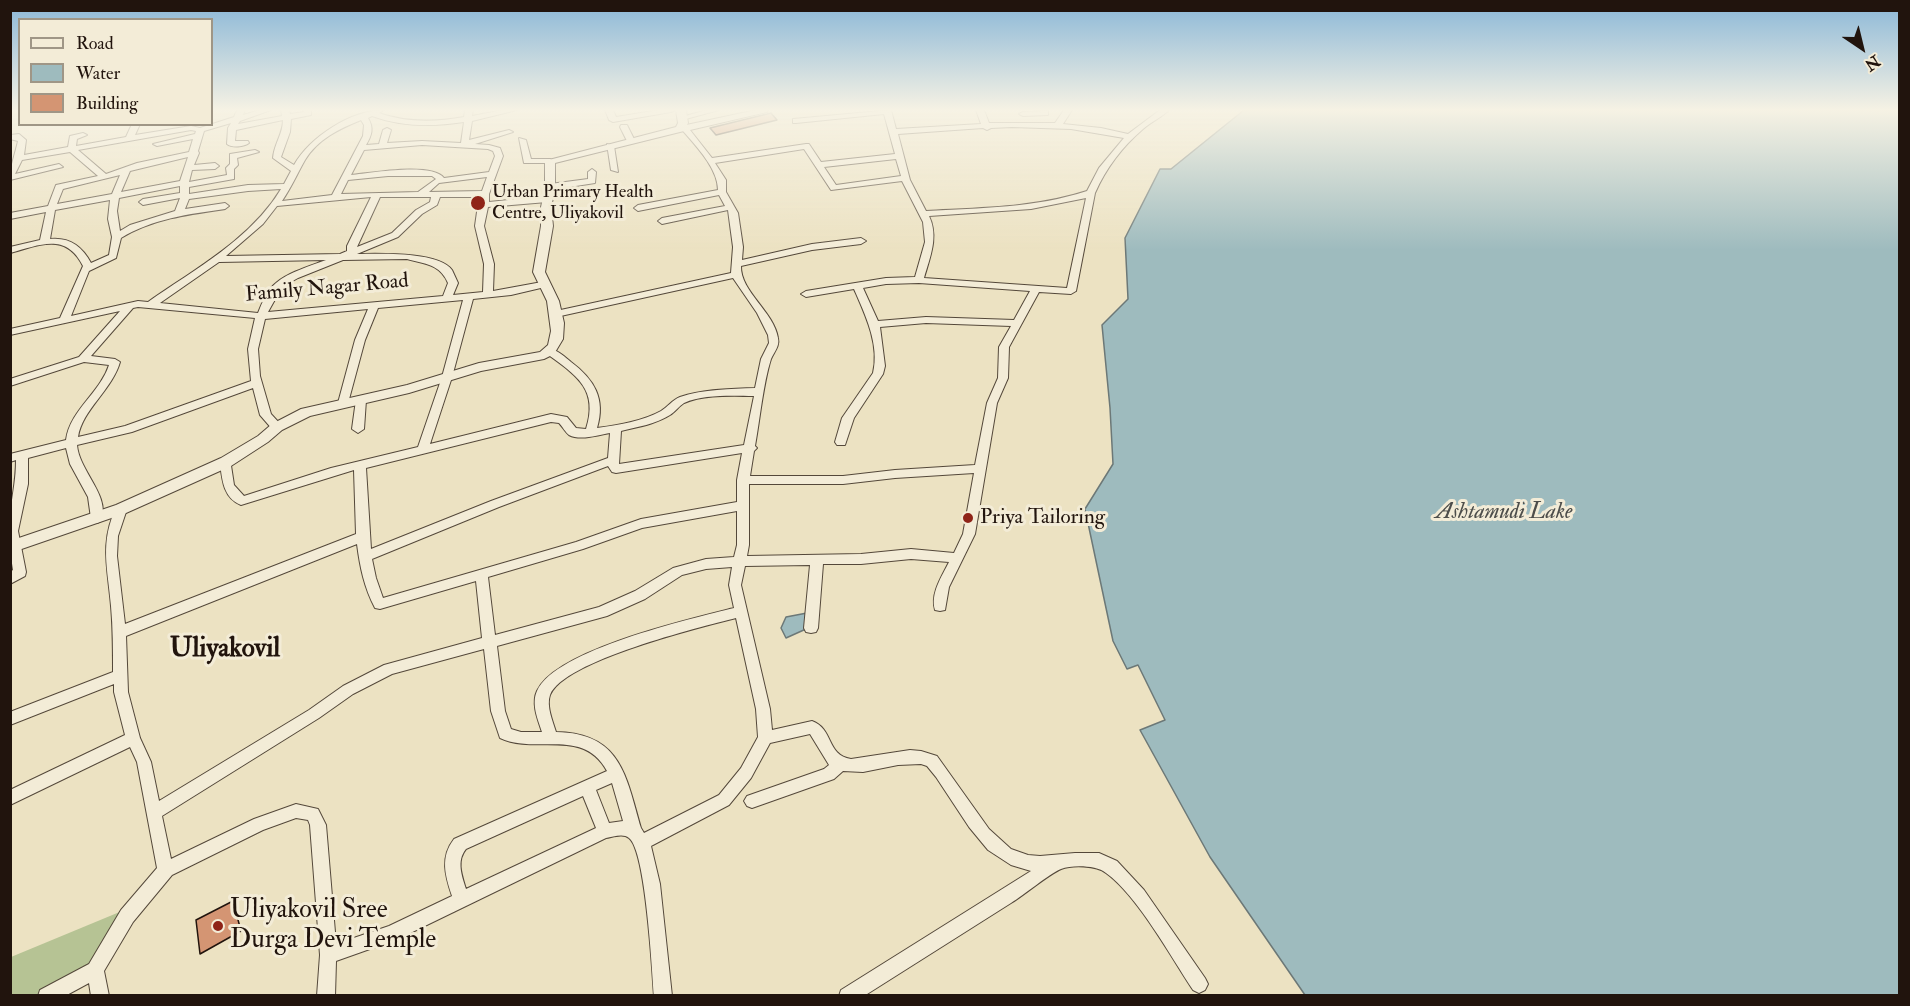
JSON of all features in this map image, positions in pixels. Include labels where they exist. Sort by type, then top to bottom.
[{"type":"street","points":[[10,176],[15,163],[40,157]]},
{"type":"street","points":[[82,157],[104,178]]},
{"type":"street","points":[[45,240],[59,187],[104,178],[179,157]]},
{"type":"street","points":[[179,213],[188,168],[193,157]]},
{"type":"street","points":[[146,205],[231,177],[230,168],[234,165],[233,157]]},
{"type":"street","points":[[277,157],[296,170]]},
{"type":"street","points":[[152,304],[217,259],[260,222],[287,186],[304,157]]},
{"type":"street","points":[[335,197],[357,157]]},
{"type":"street","points":[[488,294],[490,270],[479,235],[479,214],[485,205],[485,194],[498,157]]},
{"type":"street","points":[[526,157],[527,161],[550,161],[566,157]]},
{"type":"street","points":[[612,157],[615,170]]},
{"type":"street","points":[[638,837],[724,800],[746,773],[765,738],[763,709],[735,585],[741,561],[743,480],[751,448],[766,359],[774,343],[773,335],[762,312],[736,269],[738,239],[731,207],[722,192],[722,180],[707,157]]},
{"type":"street","points":[[710,161],[736,157]]},
{"type":"street","points":[[813,157],[834,188],[905,178]]},
{"type":"street","points":[[819,165],[891,157]]},
{"type":"street","points":[[900,157],[905,178],[924,214],[930,242],[919,280]]},
{"type":"street","points":[[806,294],[919,280],[1071,291],[1091,193],[1096,177],[1113,157]]},
{"type":"street","points":[[13,547],[121,509],[226,462],[263,439],[277,427],[306,412],[409,389],[479,367],[551,352],[558,328],[556,314],[552,298],[542,285],[539,273],[547,226],[550,161]]},
{"type":"street","points":[[188,168],[215,166]]},
{"type":"street","points":[[10,176],[59,167]]},
{"type":"street","points":[[64,320],[88,267],[113,256],[117,237],[111,215],[116,194],[126,170]]},
{"type":"street","points":[[485,205],[548,193],[592,181],[592,172]]},
{"type":"street","points":[[347,178],[388,173],[432,173],[439,175],[442,180]]},
{"type":"street","points":[[420,195],[430,185],[442,180],[492,174]]},
{"type":"street","points":[[10,216],[116,194],[287,186]]},
{"type":"street","points":[[639,208],[722,192]]},
{"type":"street","points":[[924,214],[1047,204],[1070,201],[1091,193]]},
{"type":"street","points":[[274,204],[335,197],[485,194]]},
{"type":"street","points":[[277,427],[266,415],[257,383],[253,349],[261,316],[279,285],[337,257],[395,236],[418,212],[434,203],[436,195]]},
{"type":"street","points":[[352,252],[355,240],[376,196]]},
{"type":"street","points":[[117,237],[133,227],[179,213],[225,206]]},
{"type":"street","points":[[662,221],[731,207]]},
{"type":"street","points":[[11,251],[45,240],[59,241],[78,247],[88,267]]},
{"type":"street","points":[[556,314],[736,269],[812,247],[861,241]]},
{"type":"street","points":[[217,259],[407,256],[438,265],[452,277],[453,282],[447,298]]},
{"type":"street","name":"Family Nagar Road","points":[[10,332],[130,306],[152,304],[208,313],[261,316],[488,294],[542,285]]},
{"type":"street","points":[[841,441],[848,418],[878,374],[880,366],[875,324],[857,286]]},
{"type":"street","points":[[940,606],[943,587],[969,534],[992,403],[1003,378],[1004,347],[1036,289]]},
{"type":"street","points":[[423,448],[447,377],[469,296]]},
{"type":"street","points":[[343,404],[360,340],[375,304]]},
{"type":"street","points":[[83,358],[130,306]]},
{"type":"street","points":[[875,324],[926,320],[1016,323]]},
{"type":"street","points":[[551,352],[579,372],[592,387],[596,414],[590,433]]},
{"type":"street","points":[[10,382],[83,358],[114,361],[115,364],[76,424],[70,444],[77,469],[94,496],[97,518]]},
{"type":"street","points":[[10,579],[20,572],[13,547],[12,531],[21,484],[16,457],[128,429],[257,383]]},
{"type":"street","points":[[226,462],[228,486],[241,501],[331,472],[551,418],[563,420],[573,432],[590,433],[664,414],[684,400],[730,393],[760,392]]},
{"type":"street","points":[[358,429],[361,400]]},
{"type":"street","points":[[616,428],[613,460],[614,467],[620,468],[751,448]]},
{"type":"street","points":[[366,556],[613,460]]},
{"type":"street","points":[[360,466],[359,497],[362,537],[375,595],[380,604],[579,546],[641,524],[744,505]]},
{"type":"street","points":[[743,480],[843,480],[895,474],[980,469]]},
{"type":"street","points":[[121,509],[112,536],[111,556],[116,585],[121,692],[133,738],[144,762],[166,870]]},
{"type":"street","points":[[118,633],[362,537]]},
{"type":"street","points":[[153,813],[370,678],[389,669],[602,612],[640,596],[678,571],[706,564],[741,561],[861,559],[911,554],[958,558]]},
{"type":"street","points":[[811,628],[817,559]]},
{"type":"street","points":[[481,573],[498,711],[505,733],[515,739],[551,738],[594,745],[606,756],[616,774],[652,884],[663,996]]},
{"type":"street","points":[[551,738],[542,698],[546,687],[561,673],[646,637],[741,611]]},
{"type":"street","points":[[10,719],[120,675]]},
{"type":"street","points":[[765,738],[812,727],[831,756],[840,764],[854,766],[924,757],[938,768],[994,846],[1019,862],[1033,865],[1100,861],[1119,873],[1144,903],[1198,984]]},
{"type":"street","points":[[10,798],[133,738]]},
{"type":"street","points":[[752,801],[829,774],[840,764]]},
{"type":"street","points":[[460,900],[452,860],[456,849],[474,837],[616,774]]},
{"type":"street","points":[[587,787],[605,831]]},
{"type":"street","points":[[46,996],[95,970],[127,916],[166,870],[259,824],[296,811],[313,814],[318,825],[328,955],[326,996]]},
{"type":"street","points":[[328,955],[392,933],[605,831],[623,828],[638,837]]},
{"type":"street","points":[[847,996],[1056,863]]},
{"type":"street","points":[[95,970],[100,996]]},
{"type":"green space","points":[[122,911],[91,969],[39,995],[11,996],[11,957]]},
{"type":"water","name":"Ashtamudi Lake","points":[[1186,157],[1899,157],[1899,995],[1305,995],[1210,857],[1140,730],[1165,720],[1138,665],[1127,669],[1113,641],[1085,509],[1113,464],[1102,325],[1128,299],[1125,238],[1160,169],[1171,169]]},
{"type":"water","points":[[807,613],[806,629],[786,638],[781,628],[786,617]]},
{"type":"building","name":"Uliyakovil Sree Durga Devi Temple","points":[[233,901],[241,931],[200,954],[196,920]]},
{"type":"place","name":"Urban Primary Health Centre, Uliyakovil","points":[[478,203]]},
{"type":"place","name":"Priya Tailoring","points":[[968,518]]},
{"type":"place","name":"Uliyakovil Sree Durga Devi Temple","points":[[218,926]]},
{"type":"district","name":"Uliyakovil","points":[[225,650]]}]
